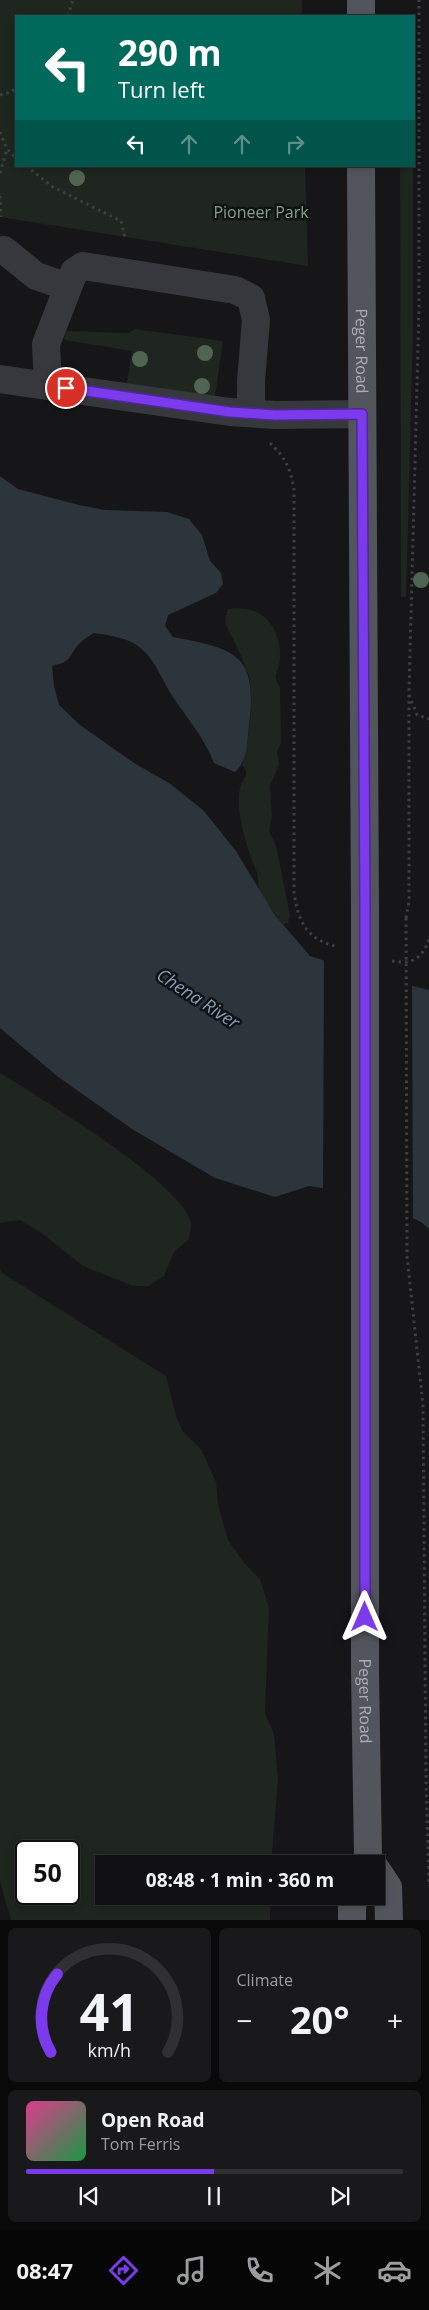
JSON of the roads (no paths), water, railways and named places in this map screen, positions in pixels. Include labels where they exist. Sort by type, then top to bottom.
[{"type":"main road","points":[[361,0],[361,15]]},
{"type":"main road","name":"Peger Road","points":[[361,167],[365,910],[365,1673],[371,1855]]},
{"type":"main road","name":"Peger Road","points":[[385,1883],[388,1887],[389,1920]]},
{"type":"main road","points":[[352,1905],[352,1920]]},
{"type":"lane","points":[[4,250],[36,276],[68,286]]},
{"type":"lane","points":[[48,385],[46,344],[74,272],[83,266],[235,290],[251,298],[256,320],[251,381],[251,412]]},
{"type":"lane","points":[[0,379],[230,412],[275,415],[362,414]]},
{"type":"water","name":"Chena River","points":[[0,476],[18,489],[79,505],[105,510],[167,512],[189,519],[202,535],[210,561],[221,573],[223,584],[216,593],[168,615],[165,626],[173,637],[195,641],[228,652],[238,659],[246,670],[250,683],[251,702],[248,738],[245,756],[235,772],[214,763],[200,736],[171,694],[152,660],[142,649],[125,640],[94,633],[80,643],[67,660],[52,666],[54,686],[59,705],[80,725],[134,763],[169,783],[203,810],[236,851],[274,914],[310,956],[368,975],[429,990],[429,1229],[421,1222],[361,1194],[309,1186],[275,1197],[215,1178],[132,1129],[57,1076],[0,1028]]},
{"type":"park label","name":"Pioneer Park","points":[[261,212]]}]
